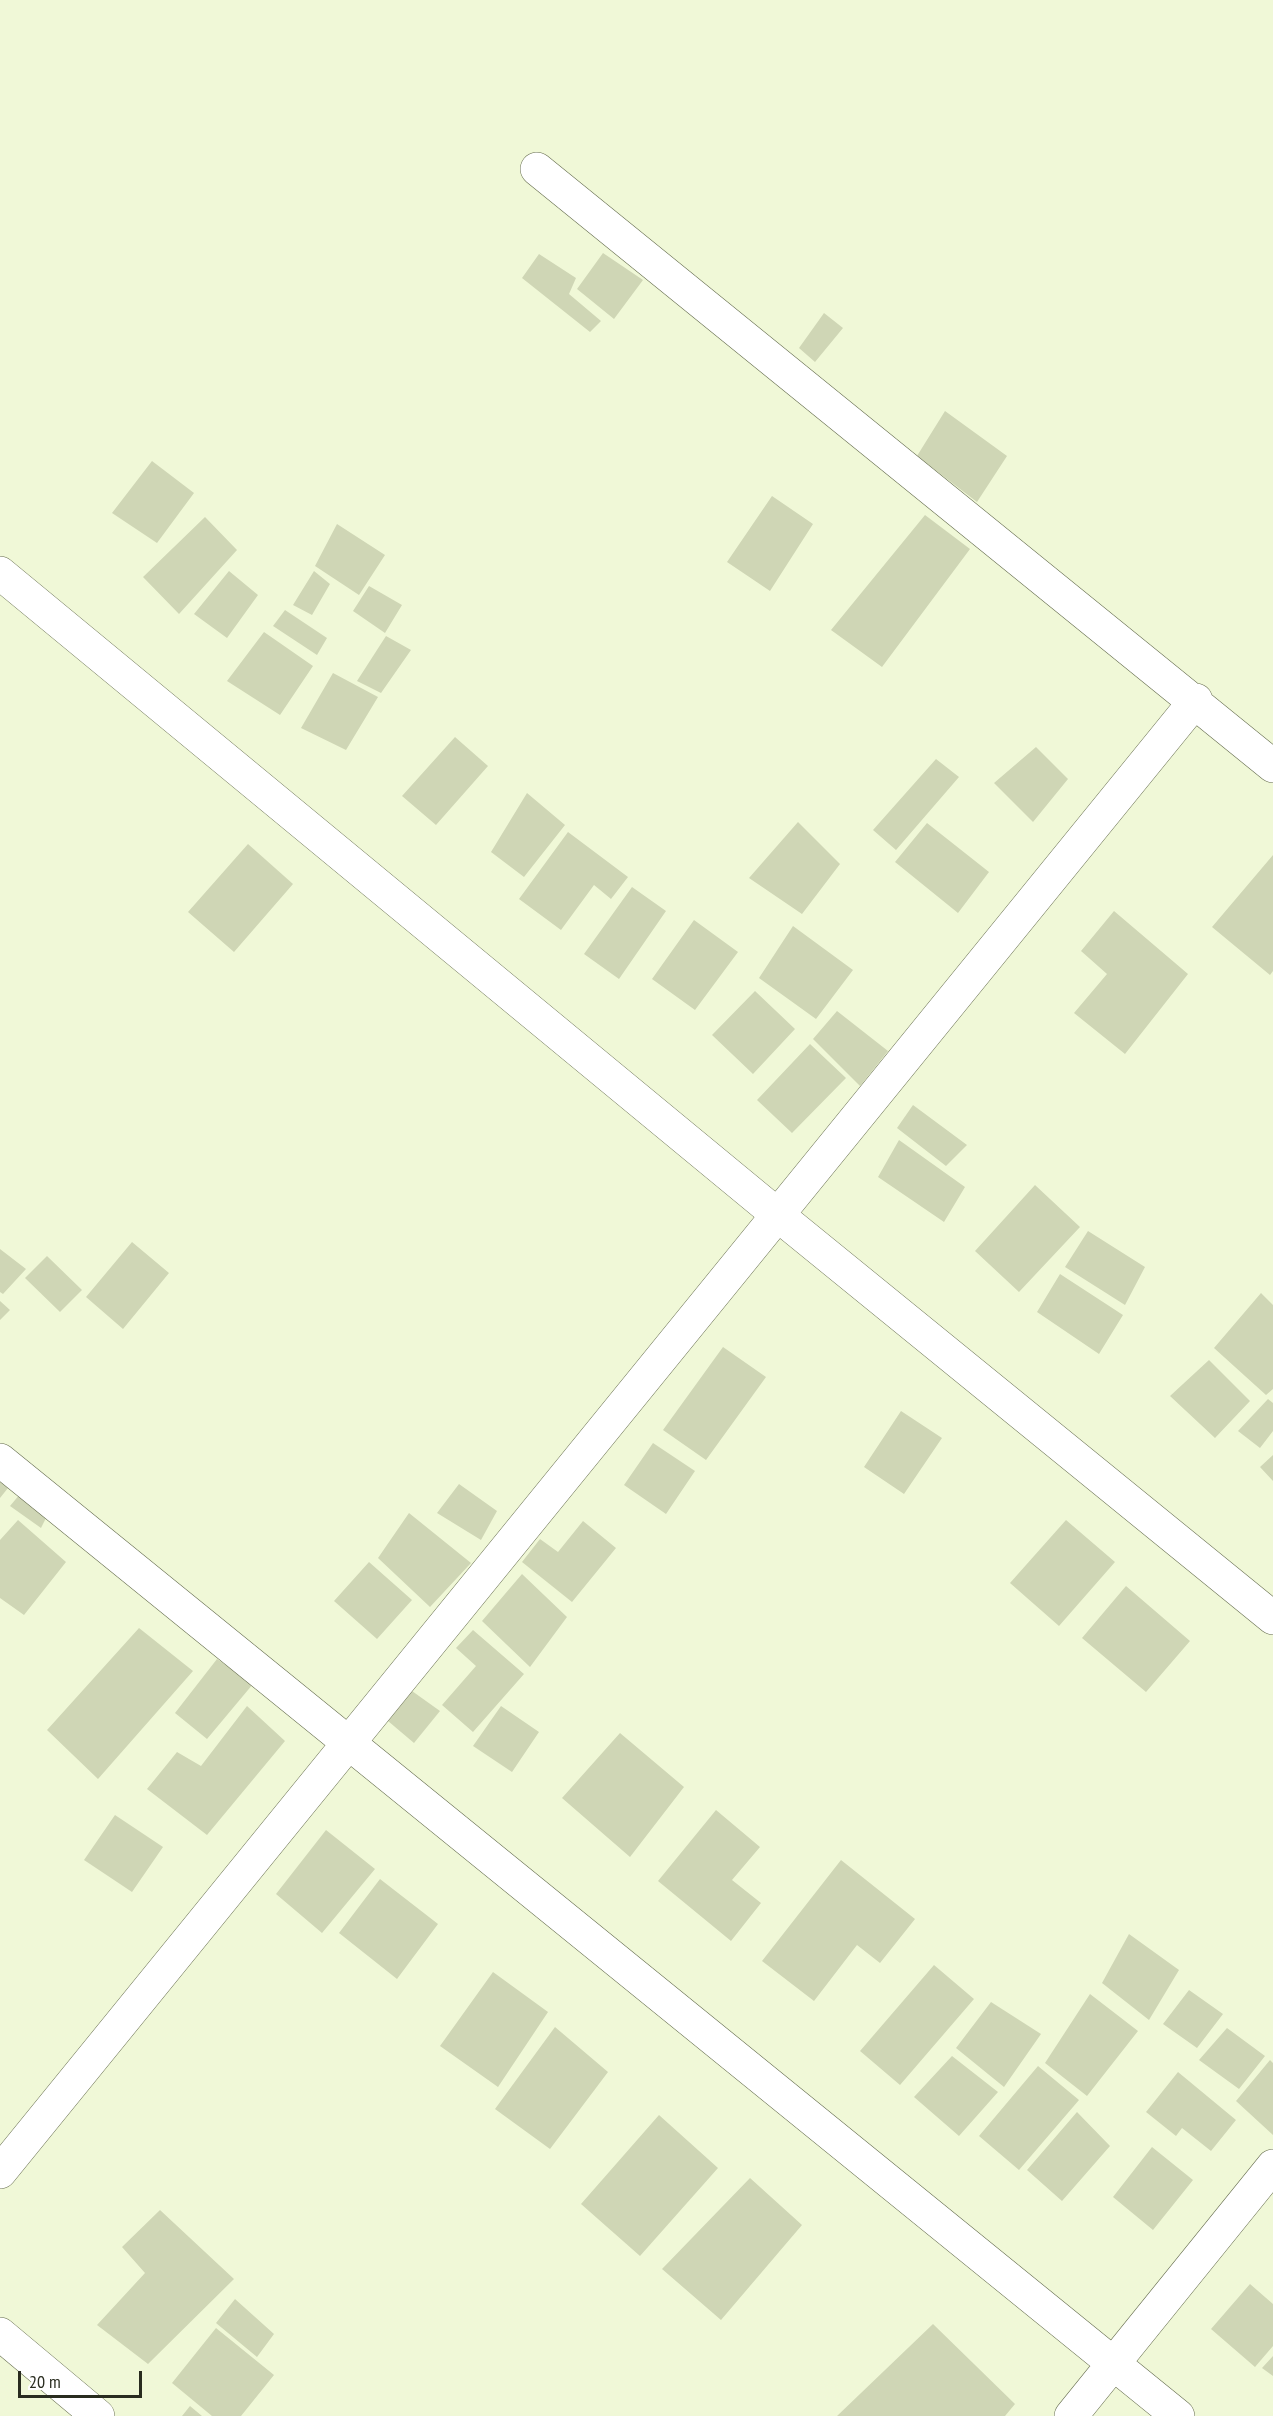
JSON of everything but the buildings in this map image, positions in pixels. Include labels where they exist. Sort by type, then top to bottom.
[{"type":"street","points":[[537,169],[1196,700],[1273,766]]},
{"type":"street","points":[[0,573],[779,1216],[1273,1618]]},
{"type":"street","points":[[0,2172],[1196,700]]},
{"type":"street","points":[[0,1460],[1178,2416]]},
{"type":"street","points":[[1071,2416],[1273,2166]]},
{"type":"street","points":[[0,2334],[98,2416]]}]
